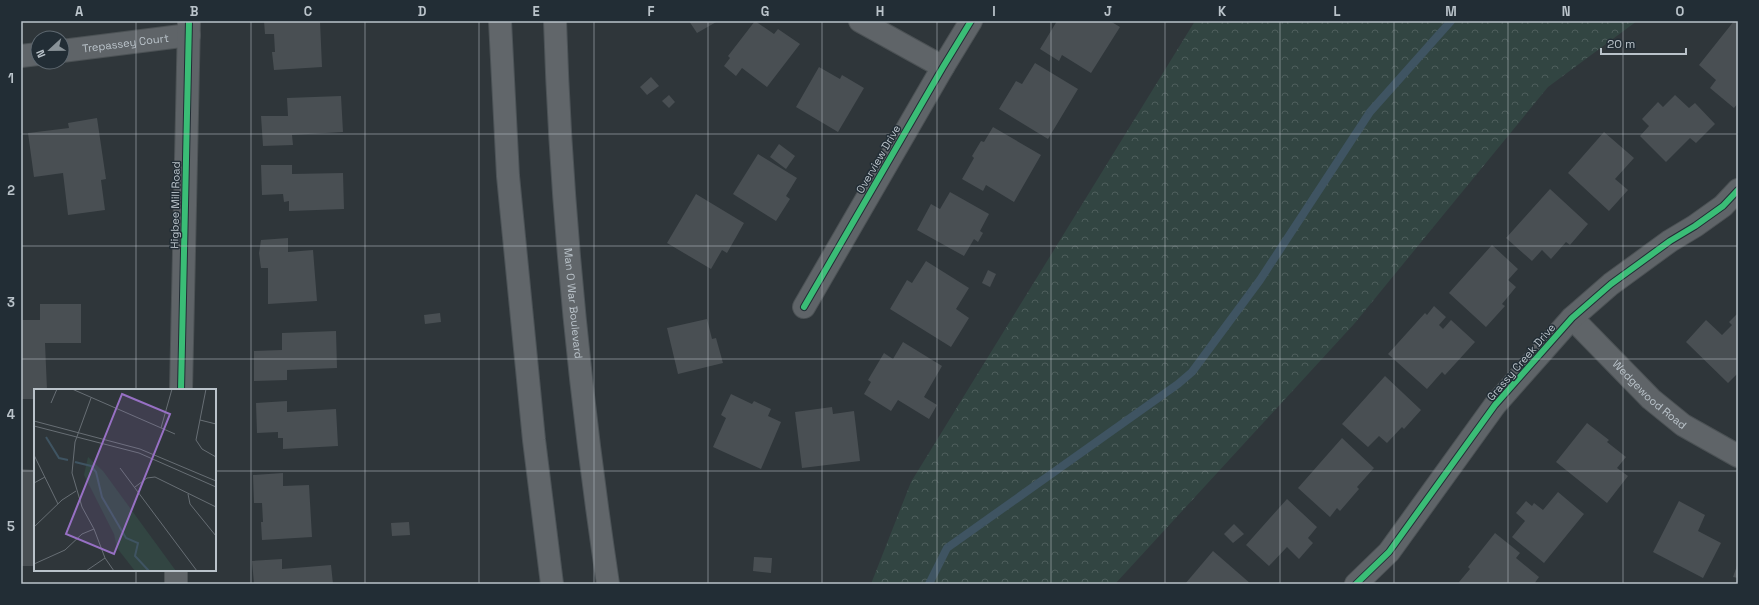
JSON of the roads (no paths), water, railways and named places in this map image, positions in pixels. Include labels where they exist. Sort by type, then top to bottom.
[{"type":"main road","points":[[500,21],[508,176],[534,440],[552,584]]},
{"type":"main road","name":"Man O War Boulevard","points":[[555,21],[562,165],[577,342],[594,491],[608,584]]},
{"type":"street","points":[[860,21],[943,67]]},
{"type":"street","name":"Overview Drive","points":[[804,307],[971,21]]},
{"type":"street","name":"Trepassey Court","points":[[70,50],[189,28]]},
{"type":"street","name":"Higbee Mill Road","points":[[181,389],[189,28]]},
{"type":"street","name":"Grassy Creek Drive","points":[[1356,584],[1389,552],[1495,405],[1572,318],[1612,284],[1670,241],[1695,226],[1723,206],[1738,190]]},
{"type":"street","name":"Wedgewood Road","points":[[1572,318],[1651,399],[1683,426],[1738,456]]},
{"type":"street","points":[[176,571],[176,584]]},
{"type":"waterway","points":[[929,584],[947,548],[1178,384],[1192,372],[1260,280],[1370,112],[1451,21]]}]
